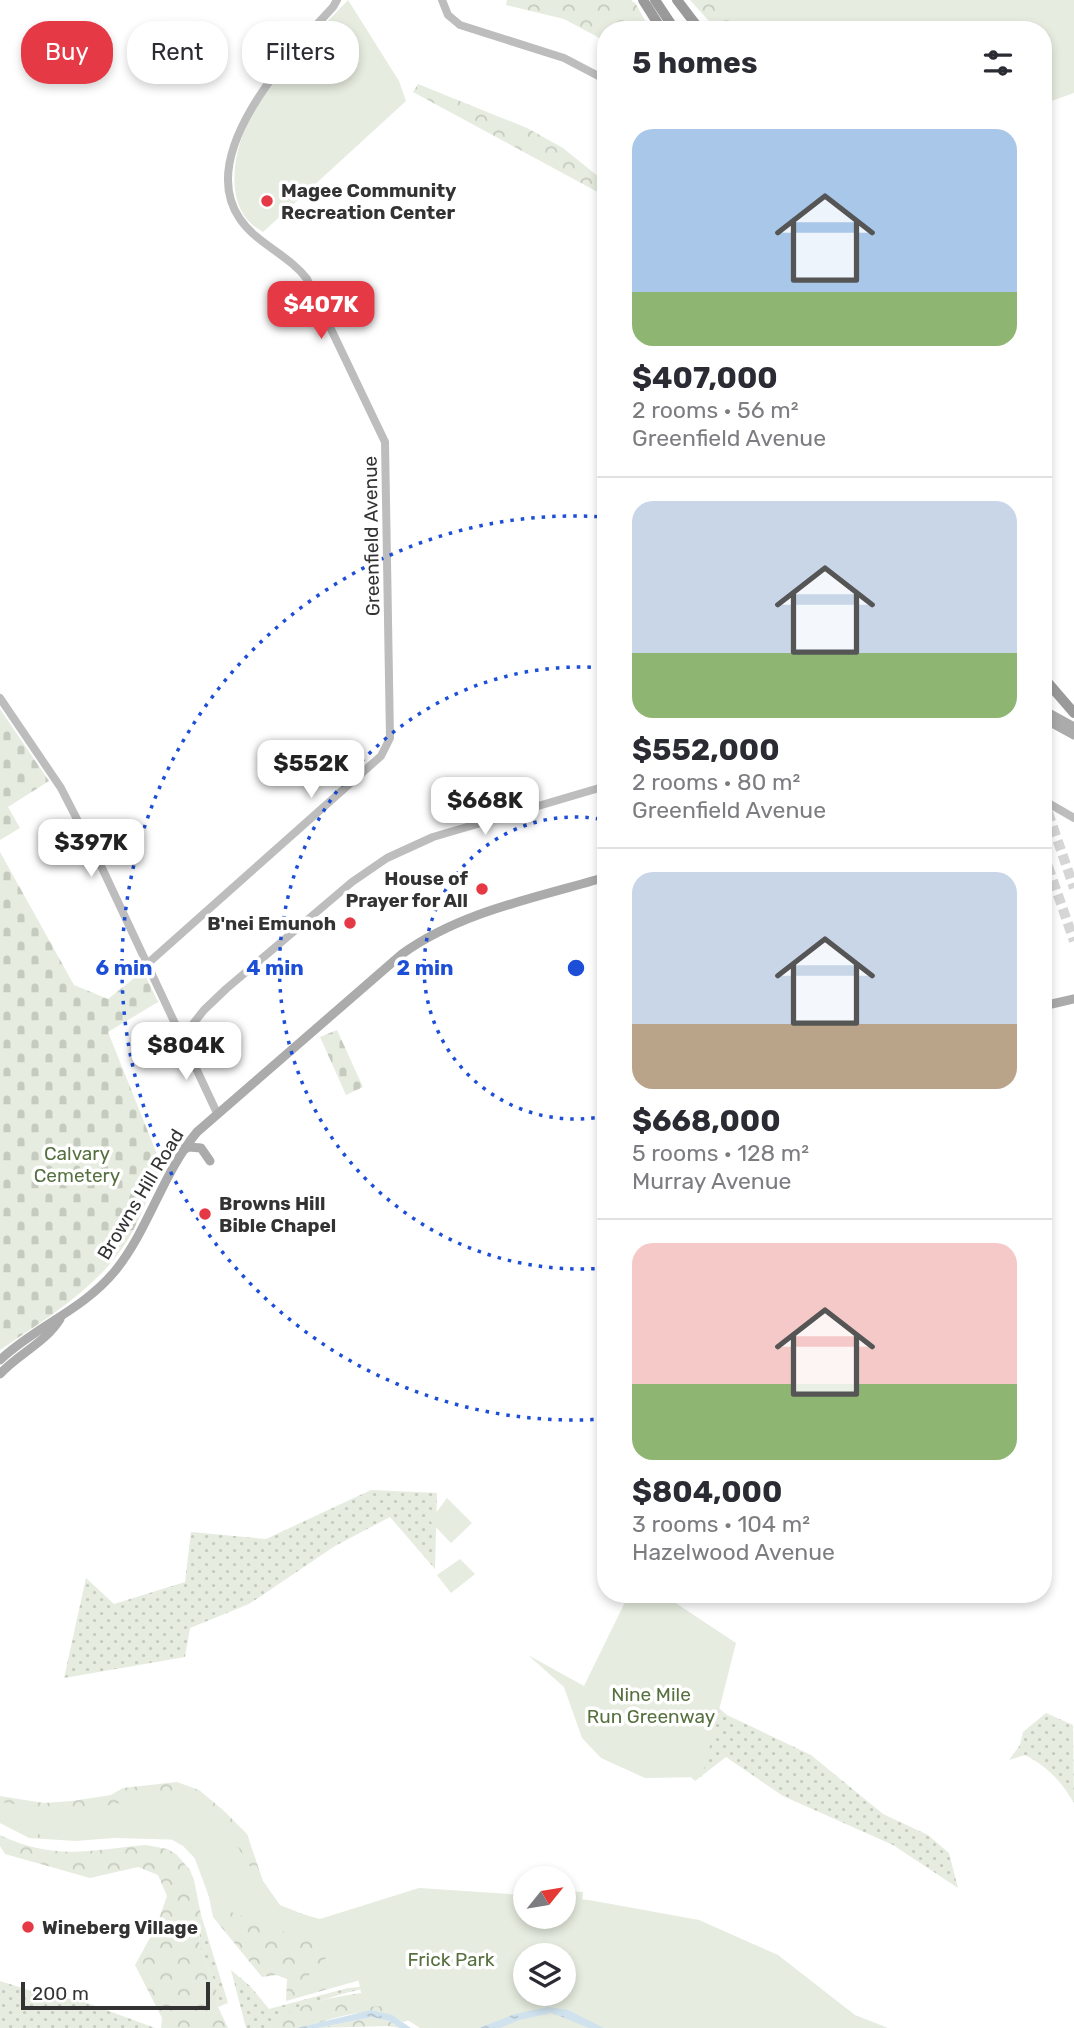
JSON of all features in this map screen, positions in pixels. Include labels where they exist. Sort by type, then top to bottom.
[{"type":"highway","points":[[643,0],[656,21]]},
{"type":"highway","points":[[655,0],[669,21]]},
{"type":"highway","points":[[677,0],[692,21]]},
{"type":"highway","points":[[1052,687],[1074,713]]},
{"type":"main road","points":[[442,0],[448,15],[460,25],[564,58],[597,75]]},
{"type":"main road","name":"Greenfield Avenue","points":[[146,965],[382,756],[390,738],[385,442],[307,279],[299,268],[256,236],[240,218],[231,200],[228,184],[230,163],[237,141],[263,88],[288,55],[337,2]]},
{"type":"main road","points":[[0,698],[61,788],[103,870],[217,1113]]},
{"type":"main road","points":[[1052,715],[1074,727]]},
{"type":"main road","points":[[1052,723],[1074,735]]},
{"type":"main road","points":[[181,1039],[204,1010],[226,989],[352,882],[387,858],[433,837],[597,789]]},
{"type":"main road","points":[[1052,805],[1074,818]]},
{"type":"main road","name":"Browns Hill Road","points":[[0,1360],[98,1290],[129,1253],[182,1151],[197,1132],[402,954],[426,938],[467,919],[597,880]]},
{"type":"main road","points":[[1052,1004],[1074,999]]},
{"type":"main road","points":[[182,1151],[189,1147],[201,1148],[210,1161]]},
{"type":"main road","name":"Browns Hill Road","points":[[0,1374],[52,1332],[60,1319]]},
{"type":"green space","points":[[348,0],[399,81],[406,101],[263,232],[247,219],[240,209],[235,189],[236,161],[243,135],[255,109],[272,84],[359,84],[359,21],[328,21]]},
{"type":"green space","points":[[507,0],[631,0],[645,21],[597,21],[597,37],[564,19],[506,5]]},
{"type":"green space","points":[[690,0],[793,0],[776,21],[709,21]]},
{"type":"green space","points":[[717,0],[1074,0],[1074,93],[1052,101],[1052,21],[737,21]]},
{"type":"green space","points":[[418,84],[527,128],[563,148],[597,176],[597,192],[413,92]]},
{"type":"green space","points":[[0,709],[49,781],[8,807],[20,828],[0,840]]},
{"type":"green space","name":"Calvary Cemetery","points":[[0,852],[74,985],[108,999],[143,971],[158,1002],[108,1032],[161,1164],[134,1229],[108,1266],[75,1297],[0,1350]]},
{"type":"green space","points":[[337,1030],[363,1087],[346,1095],[320,1037]]},
{"type":"green space","points":[[371,1490],[437,1493],[435,1569],[390,1517],[335,1546],[249,1604],[190,1628],[185,1657],[64,1678],[86,1578],[114,1604],[185,1582],[191,1532],[266,1539]]},
{"type":"green space","points":[[447,1498],[472,1523],[451,1543],[430,1521]]},
{"type":"green space","points":[[460,1559],[475,1574],[451,1593],[437,1575]]},
{"type":"green space","name":"Nine Mile Run Greenway","points":[[625,1603],[676,1603],[736,1643],[702,1777],[645,1778],[601,1758],[582,1738],[564,1687],[528,1655],[584,1686]]},
{"type":"green space","points":[[671,1666],[727,1715],[811,1755],[883,1814],[928,1835],[949,1853],[958,1888],[893,1845],[783,1796],[726,1757],[695,1781],[649,1737]]},
{"type":"green space","points":[[1046,1713],[1073,1725],[1074,1803],[1059,1781],[1041,1764],[1025,1755],[1009,1760],[1020,1745],[1023,1732]]},
{"type":"green space","points":[[177,1782],[199,1790],[247,1834],[263,1881],[280,1905],[320,1921],[496,1903],[513,1897],[513,1929],[576,1929],[576,1892],[583,1892],[579,1940],[576,1943],[513,1943],[513,1957],[371,1977],[286,2001],[287,1979],[276,1975],[262,1977],[213,1917],[203,1867],[183,1846],[162,1834],[76,1841],[29,1838],[0,1823],[0,1796],[44,1803],[111,1795],[123,1788]]},
{"type":"green space","name":"Frick Park","points":[[175,1793],[214,1810],[276,1907],[320,1919],[419,1888],[513,1894],[513,1929],[576,1929],[576,1899],[699,1920],[778,1955],[855,2015],[888,2028],[420,2028],[386,2006],[364,2007],[358,1978],[292,1992],[334,1950],[212,1905],[188,1840],[48,1839],[0,1814],[0,1802],[71,1812]]},
{"type":"green space","points":[[0,1835],[19,1843],[55,1851],[89,1851],[146,1845],[167,1849],[176,1854],[190,1870],[194,1880],[201,1915],[199,1946],[216,1985],[218,2007],[228,2028],[161,2028],[162,2018],[135,1965],[156,1927],[167,1896],[158,1875],[138,1867],[90,1878],[5,1854],[0,1846]]},
{"type":"green space","points":[[201,1915],[228,2003],[218,2007],[216,1985],[199,1946]]},
{"type":"green space","points":[[231,1970],[250,1986],[269,2009],[348,1988],[372,1986],[302,2007],[277,2020],[270,2028],[246,2028]]},
{"type":"green space","points":[[0,1981],[51,1997],[79,2000],[155,2028],[0,2028]]},
{"type":"green space","points":[[389,1990],[418,2018],[403,2022],[390,2016],[364,2012],[298,2028],[270,2028],[279,2018],[307,2004]]},
{"type":"green space","points":[[372,2017],[389,2021],[400,2028],[318,2028]]},
{"type":"water","points":[[548,2007],[568,2010],[604,2028],[589,2028],[552,2013],[519,2020],[500,2028],[479,2028],[515,2014]]},
{"type":"water","points":[[371,2010],[392,2015],[411,2028],[400,2028],[389,2021],[372,2017],[318,2028],[297,2028]]},
{"type":"tunnel","points":[[1052,824],[1074,888]]},
{"type":"tunnel","points":[[1052,878],[1074,941]]},
{"type":"place","name":"Magee Community Recreation Center","points":[[267,201]]},
{"type":"place","name":"House of Prayer for All","points":[[482,889]]},
{"type":"place","name":"B'nei Emunoh","points":[[350,923]]},
{"type":"place","name":"Browns Hill Bible Chapel","points":[[205,1214]]},
{"type":"place","name":"Wineberg Village","points":[[28,1927]]}]
